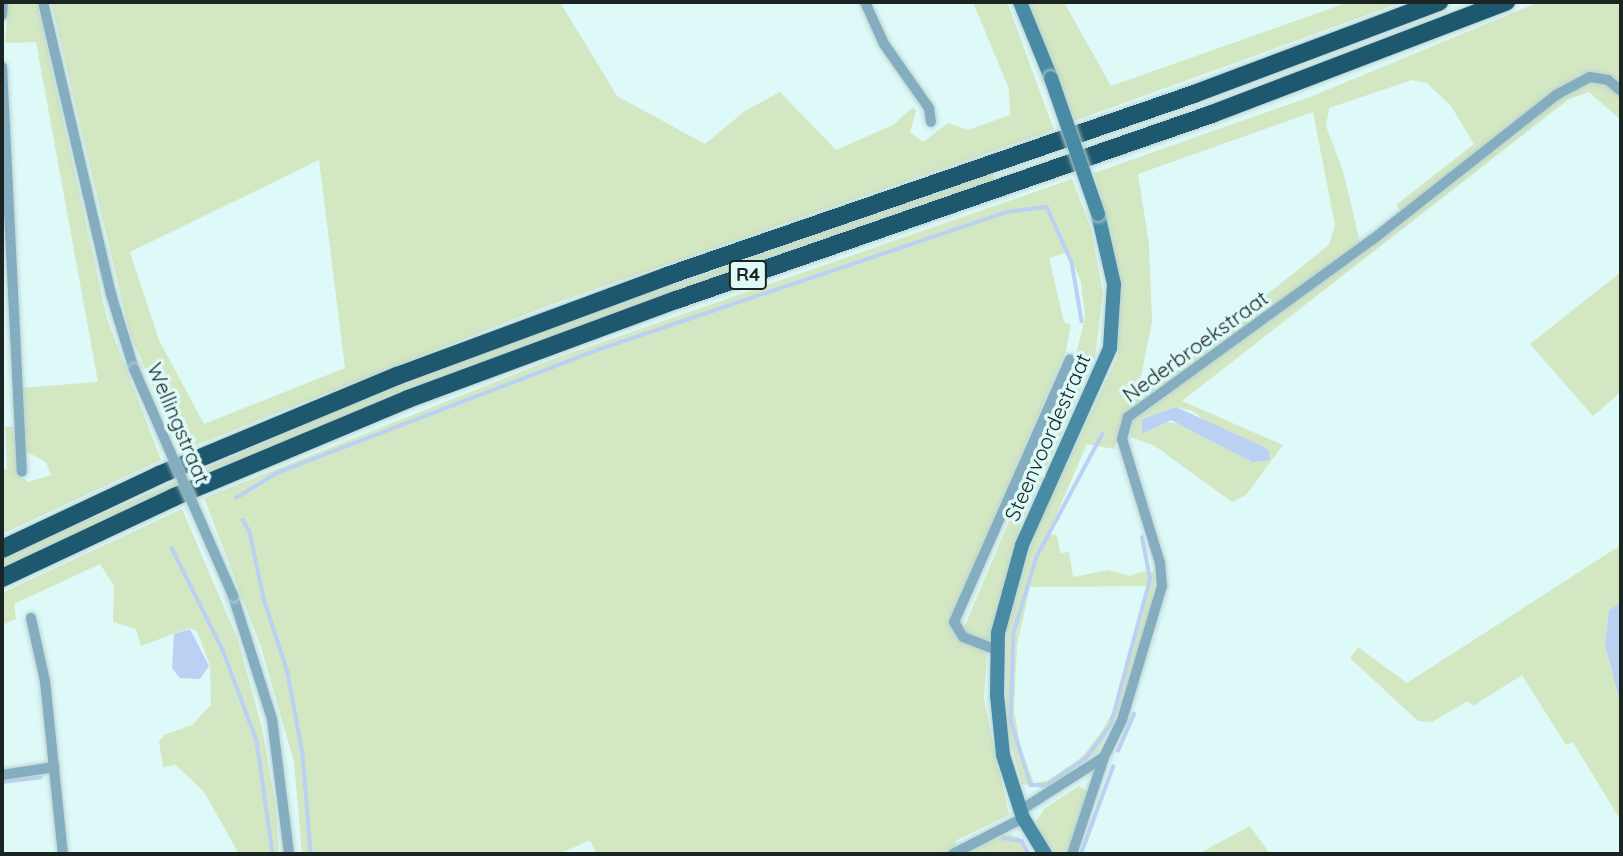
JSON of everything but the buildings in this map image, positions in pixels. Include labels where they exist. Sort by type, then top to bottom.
[{"type":"highway","name":"R4","points":[[2,550],[159,475],[410,371],[667,276],[1194,94],[1439,2]]},
{"type":"highway","name":"R4","points":[[2,578],[174,497],[408,400],[676,300],[1212,114],[1506,2]]},
{"type":"street","points":[[2,15],[3,2]]},
{"type":"street","name":"Wellingstraat","points":[[43,2],[111,294],[134,369],[233,596],[272,719],[289,854]]},
{"type":"street","points":[[865,2],[884,44],[929,108],[931,122]]},
{"type":"street","name":"Steenvoordestraat","points":[[1020,2],[1051,78],[1098,214],[1114,284],[1110,348],[1022,545],[1003,609],[997,650],[999,728],[1022,814],[1045,854]]},
{"type":"street","points":[[2,67],[22,472]]},
{"type":"street","name":"Nederbroekstraat","points":[[1072,854],[1104,757],[1122,720],[1162,586],[1160,563],[1123,444],[1128,417],[1372,240],[1556,95],[1590,77],[1608,80],[1621,91]]},
{"type":"street","name":"Steenvoordestraat","points":[[997,650],[963,637],[954,622],[1070,359]]},
{"type":"street","points":[[31,618],[44,681],[63,854]]},
{"type":"street","points":[[953,854],[1022,814],[1104,757]]},
{"type":"street","points":[[2,775],[54,767]]},
{"type":"green space","points":[[8,2],[37,2],[107,319],[161,460],[2,534],[2,471],[7,469],[5,427],[14,427],[17,475],[28,482],[51,475],[46,462],[24,450],[20,388],[98,382],[36,42],[5,43]]},
{"type":"green space","points":[[51,2],[560,2],[617,96],[705,144],[745,111],[780,92],[836,150],[893,125],[913,107],[916,111],[910,132],[923,142],[948,123],[968,130],[1010,115],[1009,89],[973,2],[1007,2],[1054,130],[547,306],[181,451],[130,334]],"holes":[[[319,160],[345,368],[204,424],[159,340],[130,252]]]},
{"type":"green space","points":[[1027,2],[1064,2],[1111,86],[1349,2],[1403,2],[1074,121]]},
{"type":"green space","points":[[1539,2],[1621,2],[1621,120],[1589,92],[1569,99],[1182,401],[1283,445],[1246,495],[1232,502],[1155,446],[1130,437],[1133,421],[1405,218],[1396,205],[1474,144],[1451,106],[1427,83],[1412,80],[1329,108],[1326,126],[1343,171],[1360,242],[1131,408],[1123,417],[1114,449],[1087,444],[1048,534],[1057,535],[1060,553],[1069,552],[1073,577],[1108,570],[1129,576],[1145,571],[1155,573],[1153,598],[1121,706],[1097,753],[1046,789],[1022,784],[1006,726],[1007,624],[1035,531],[1118,356],[1120,277],[1094,173],[1310,97]],"holes":[[[1313,112],[1335,225],[1329,245],[1147,390],[1139,387],[1152,321],[1149,244],[1138,174]],[[1176,407],[1193,411],[1252,462],[1181,424],[1142,419]],[[1147,586],[1113,711],[1101,733],[1081,758],[1047,781],[1034,783],[1020,746],[1014,709],[1017,645],[1030,587]]]},
{"type":"green space","points":[[993,173],[995,181],[551,336],[323,425],[2,568],[2,559],[51,536],[345,407],[550,328]]},
{"type":"green space","points":[[1072,179],[1091,229],[1103,293],[1095,357],[1021,524],[987,649],[984,700],[1009,815],[955,841],[962,854],[597,854],[590,840],[559,854],[302,854],[294,762],[261,647],[204,498],[548,361]],"holes":[[[1069,252],[1081,282],[1085,317],[1069,379],[964,628],[957,602],[1066,351],[1071,325],[1064,322],[1049,258]]]},
{"type":"green space","points":[[1621,272],[1621,392],[1593,416],[1530,344]]},
{"type":"green space","points":[[182,509],[238,640],[262,728],[275,802],[279,854],[239,854],[204,792],[176,765],[163,767],[159,742],[164,735],[192,725],[211,705],[210,666],[197,631],[189,628],[141,646],[136,629],[113,622],[114,586],[100,564],[14,604],[16,619],[2,625],[2,593]]},
{"type":"green space","points":[[1621,545],[1621,602],[1609,611],[1605,645],[1621,706],[1621,821],[1573,742],[1566,745],[1522,675],[1473,706],[1468,701],[1432,722],[1418,721],[1350,658],[1358,647],[1407,683]]},
{"type":"green space","points":[[1079,786],[1089,792],[1066,854],[1051,854],[1036,822],[1044,809]]},
{"type":"green space","points":[[1250,826],[1270,854],[1198,854]]},
{"type":"green space","points":[[1007,834],[1019,837],[1032,854],[964,854]]},
{"type":"water","points":[[1176,407],[1262,446],[1269,451],[1270,460],[1252,462],[1171,420],[1142,434],[1142,419]]},
{"type":"water","points":[[1621,602],[1621,706],[1605,645],[1609,611]]},
{"type":"water","points":[[190,629],[209,666],[200,679],[180,678],[172,668],[174,634]]},
{"type":"waterway","points":[[236,498],[277,473],[597,350],[1007,212],[1047,207],[1072,262],[1082,321]]},
{"type":"waterway","points":[[1103,434],[1037,557],[1014,633],[1011,720],[1031,785],[1047,785],[1087,757],[1111,724],[1150,579],[1142,538]]},
{"type":"waterway","points":[[243,520],[250,532],[264,599],[288,673],[303,754],[311,854]]},
{"type":"waterway","points":[[172,548],[223,650],[257,741],[273,854]]},
{"type":"waterway","points":[[1118,751],[1134,714]]},
{"type":"waterway","points":[[1081,854],[1113,767]]},
{"type":"waterway","points":[[2,782],[41,777]]},
{"type":"waterway","points":[[1003,838],[1022,841],[1029,854]]}]
